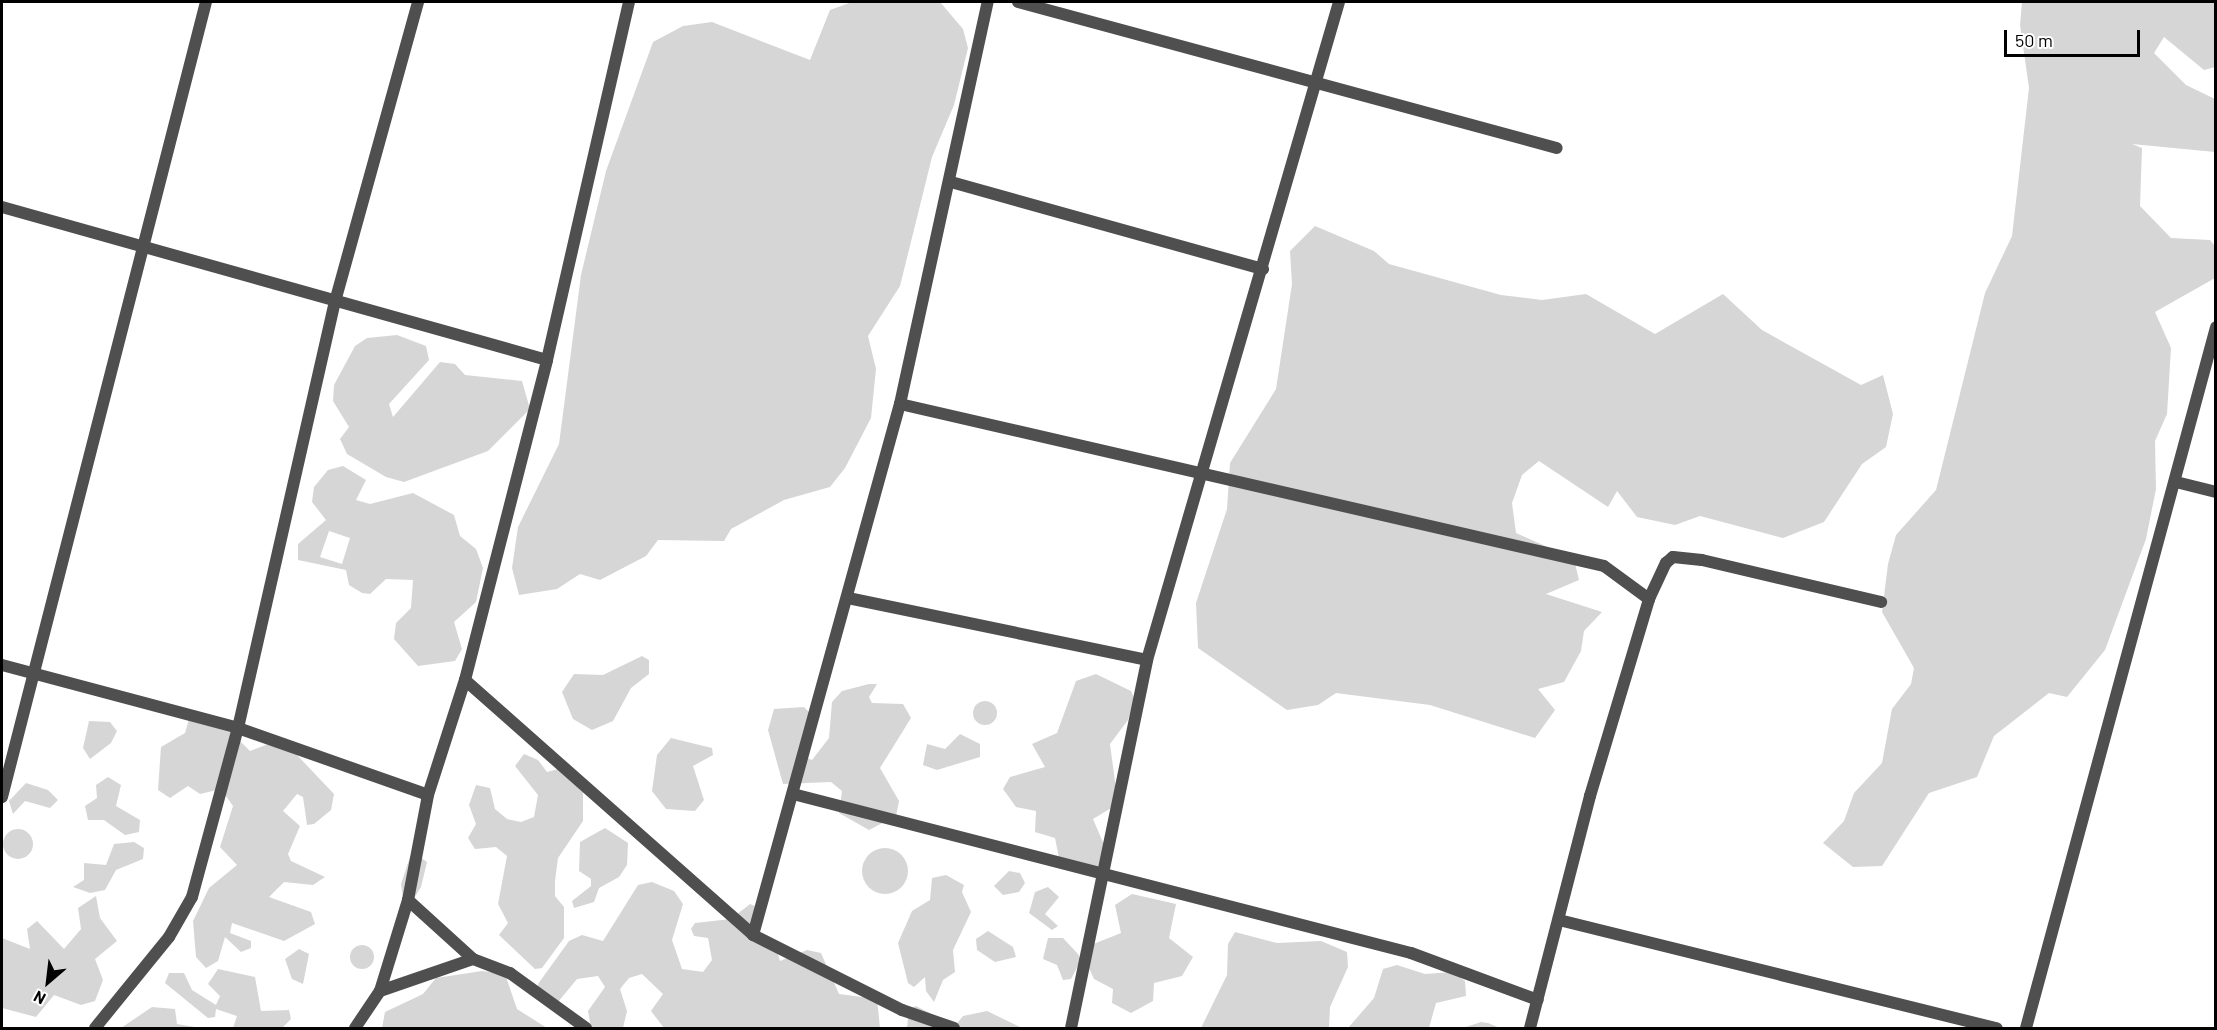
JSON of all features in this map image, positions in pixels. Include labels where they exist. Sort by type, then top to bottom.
[{"type":"street","points":[[2,797],[141,245],[206,2]]},
{"type":"street","points":[[96,1029],[169,937],[192,897],[238,728],[336,298],[418,2]]},
{"type":"street","points":[[355,1029],[380,991],[408,900],[428,795],[465,680],[547,360],[629,2]]},
{"type":"street","points":[[753,935],[900,404],[951,182],[988,2]]},
{"type":"street","points":[[1018,2],[1557,148]]},
{"type":"street","points":[[1071,1029],[1147,660],[1205,473],[1318,83],[1339,2]]},
{"type":"street","points":[[951,182],[1263,269]]},
{"type":"street","points":[[2,207],[336,298],[547,360]]},
{"type":"street","points":[[2026,1029],[2176,482],[2216,327]]},
{"type":"street","points":[[900,404],[1604,566],[1649,599]]},
{"type":"street","points":[[2176,482],[2216,492]]},
{"type":"street","points":[[1530,1029],[1649,599],[1666,563],[1682,557],[1881,602]]},
{"type":"street","points":[[848,598],[1147,660]]},
{"type":"street","points":[[2,665],[238,728],[428,795]]},
{"type":"street","points":[[465,680],[753,935],[902,1010],[954,1029]]},
{"type":"street","points":[[793,794],[1102,876],[1411,953],[1538,1000]]},
{"type":"street","points":[[408,900],[473,959],[510,973],[586,1029]]},
{"type":"street","points":[[1559,920],[1997,1029]]},
{"type":"street","points":[[380,991],[473,959]]},
{"type":"shaded area","points":[[852,2],[940,2],[963,29],[968,48],[954,105],[932,157],[900,286],[868,336],[876,369],[871,418],[845,468],[830,487],[784,500],[731,529],[724,541],[658,540],[646,556],[600,580],[580,574],[557,589],[519,595],[512,568],[518,527],[559,444],[581,275],[606,171],[653,42],[683,26],[712,22],[810,60],[830,10]]},
{"type":"shaded area","points":[[2022,2],[2215,2],[2215,67],[2204,70],[2164,37],[2154,53],[2186,85],[2215,99],[2215,152],[2132,144],[2142,148],[2140,206],[2171,238],[2210,240],[2215,246],[2215,278],[2155,312],[2171,348],[2167,414],[2155,441],[2156,489],[2146,539],[2105,650],[2067,697],[2049,693],[1994,736],[1977,777],[1929,793],[1882,866],[1853,867],[1823,843],[1844,821],[1854,793],[1882,763],[1892,709],[1911,684],[1914,668],[1882,612],[1888,564],[1896,535],[1936,490],[1985,293],[2012,236],[2029,88],[2020,25]]},
{"type":"shaded area","points":[[1315,226],[1374,251],[1389,264],[1501,295],[1542,300],[1586,294],[1655,334],[1723,294],[1762,330],[1861,385],[1883,375],[1893,414],[1886,447],[1862,464],[1824,522],[1783,538],[1700,516],[1675,525],[1637,517],[1617,491],[1608,507],[1539,461],[1522,475],[1512,503],[1516,533],[1574,559],[1579,580],[1546,594],[1602,612],[1584,631],[1581,651],[1564,682],[1538,689],[1555,710],[1535,738],[1430,705],[1336,693],[1318,705],[1287,710],[1198,648],[1196,603],[1227,509],[1230,463],[1276,389],[1292,284],[1290,251]]},
{"type":"shaded area","points":[[397,335],[426,346],[429,360],[389,404],[393,417],[440,362],[455,364],[465,375],[522,381],[530,409],[488,451],[404,482],[386,477],[347,454],[340,439],[349,427],[333,401],[334,385],[355,346],[367,338]]},
{"type":"shaded area","points":[[343,466],[366,480],[356,500],[370,504],[413,493],[454,515],[460,536],[476,549],[483,568],[476,602],[454,622],[462,649],[455,661],[418,666],[394,639],[396,623],[411,608],[413,580],[386,579],[370,594],[362,593],[349,585],[346,570],[298,560],[298,544],[326,520],[312,502],[314,487],[328,470]],"holes":[[[329,531],[350,538],[342,564],[320,557]]]},
{"type":"shaded area","points":[[642,656],[649,660],[649,674],[631,688],[613,721],[592,730],[573,719],[562,692],[574,674],[603,675]]},
{"type":"shaded area","points":[[1096,674],[1131,691],[1134,698],[1128,720],[1110,744],[1118,804],[1093,819],[1105,847],[1098,868],[1059,858],[1055,838],[1035,832],[1036,811],[1016,807],[1003,789],[1010,777],[1045,767],[1032,744],[1057,733],[1076,681]]},
{"type":"shaded area","points":[[877,684],[869,697],[872,703],[903,704],[911,718],[880,768],[899,801],[896,816],[869,830],[839,813],[842,791],[831,782],[783,784],[768,730],[774,709],[804,707],[809,712],[805,757],[812,760],[829,738],[832,702],[842,691]]},
{"type":"shaded area","points":[[985,701],[990,702],[996,708],[996,718],[990,724],[985,725],[980,724],[974,718],[973,713],[974,708],[980,702]]},
{"type":"shaded area","points":[[189,719],[228,729],[250,751],[271,743],[297,755],[334,794],[331,810],[314,824],[307,825],[303,797],[297,794],[283,811],[300,826],[288,854],[291,861],[325,877],[313,885],[284,882],[269,897],[311,912],[315,924],[284,941],[232,923],[230,933],[251,941],[251,948],[241,952],[225,937],[218,961],[206,968],[196,957],[193,921],[209,888],[237,865],[220,847],[233,806],[221,789],[200,794],[188,786],[170,798],[158,790],[161,747],[185,733]]},
{"type":"shaded area","points":[[89,721],[110,722],[117,731],[111,743],[90,759],[83,748]]},
{"type":"shaded area","points":[[960,734],[980,744],[980,757],[937,770],[923,765],[927,744],[945,749]]},
{"type":"shaded area","points":[[671,738],[712,748],[713,755],[693,766],[704,800],[695,811],[666,809],[652,791],[657,755]]},
{"type":"shaded area","points":[[524,754],[538,760],[547,772],[562,768],[583,791],[583,821],[558,858],[555,881],[555,896],[564,907],[564,938],[542,968],[535,969],[499,935],[508,923],[498,904],[507,856],[496,847],[475,849],[468,838],[476,824],[469,805],[476,785],[490,788],[495,809],[507,819],[521,822],[534,817],[538,795],[515,766]]},
{"type":"shaded area","points":[[108,777],[121,785],[116,806],[140,820],[139,832],[125,835],[104,820],[88,820],[85,806],[97,798],[96,785]]},
{"type":"shaded area","points":[[26,783],[48,790],[58,800],[50,808],[25,801],[13,814],[9,801]]},
{"type":"shaded area","points":[[605,828],[628,843],[627,865],[619,877],[599,888],[594,902],[574,908],[572,901],[591,886],[591,879],[579,871],[580,842]]},
{"type":"shaded area","points":[[18,829],[29,833],[33,844],[29,855],[18,859],[7,855],[3,844],[7,833]]},
{"type":"shaded area","points":[[134,842],[144,848],[143,859],[116,870],[105,890],[90,893],[73,887],[84,880],[84,863],[106,865],[114,844]]},
{"type":"shaded area","points":[[885,848],[901,855],[908,871],[901,887],[885,894],[869,887],[862,871],[869,855]]},
{"type":"shaded area","points":[[416,854],[427,862],[421,887],[413,900],[403,898],[401,884],[410,857]]},
{"type":"shaded area","points":[[1009,871],[1020,873],[1025,883],[1019,892],[1003,895],[994,886]]},
{"type":"shaded area","points":[[946,875],[964,885],[962,892],[971,912],[953,950],[955,972],[943,980],[934,1002],[926,991],[925,977],[914,987],[908,983],[898,943],[912,911],[930,900],[932,878]]},
{"type":"shaded area","points":[[652,882],[674,891],[683,904],[672,940],[682,969],[703,972],[712,960],[708,938],[694,936],[691,929],[695,923],[731,919],[750,904],[757,907],[758,932],[776,947],[780,961],[807,950],[821,953],[839,994],[877,999],[880,1028],[664,1028],[651,1011],[663,994],[642,974],[629,978],[620,989],[627,1011],[623,1028],[591,1028],[588,1011],[605,987],[598,976],[577,979],[558,1002],[539,993],[538,984],[569,941],[582,935],[603,941],[638,885]]},
{"type":"shaded area","points":[[1048,887],[1059,897],[1045,914],[1058,926],[1052,930],[1029,913],[1035,892]]},
{"type":"shaded area","points":[[1132,894],[1176,904],[1169,938],[1193,957],[1182,976],[1154,983],[1153,1001],[1131,1013],[1112,1003],[1113,989],[1094,979],[1088,966],[1091,945],[1121,933],[1115,905]]},
{"type":"shaded area","points":[[96,896],[100,918],[117,941],[95,959],[103,980],[95,1001],[81,1005],[54,995],[36,1017],[2,1008],[2,938],[30,949],[27,929],[37,921],[64,949],[81,929],[78,908]]},
{"type":"shaded area","points":[[988,931],[1013,947],[1016,957],[995,962],[977,950],[976,939]]},
{"type":"shaded area","points":[[1235,932],[1277,943],[1321,941],[1347,952],[1348,967],[1330,1007],[1329,1028],[1201,1028],[1227,975],[1228,944]]},
{"type":"shaded area","points":[[1048,938],[1063,938],[1078,954],[1081,960],[1071,979],[1063,980],[1057,965],[1043,959]]},
{"type":"shaded area","points":[[362,945],[370,949],[374,957],[370,965],[362,969],[354,965],[350,957],[354,949]]},
{"type":"shaded area","points":[[299,949],[309,954],[303,984],[292,979],[285,959]]},
{"type":"shaded area","points":[[1397,965],[1425,974],[1453,972],[1465,981],[1466,996],[1436,1003],[1429,1028],[1348,1028],[1374,998],[1383,969]]},
{"type":"shaded area","points":[[218,969],[255,977],[261,1011],[289,1010],[291,1019],[282,1028],[233,1028],[237,1016],[216,1009],[215,1017],[208,1018],[165,983],[169,973],[184,973],[192,990],[216,1005],[220,996],[208,984]]},
{"type":"shaded area","points":[[482,971],[505,974],[517,1009],[547,1028],[382,1028],[385,1012],[423,994],[436,978]]},
{"type":"shaded area","points":[[916,1006],[955,1026],[963,1016],[987,1011],[1022,1028],[907,1028],[909,1009]]},
{"type":"shaded area","points":[[152,1007],[175,1009],[177,1024],[201,1028],[121,1028]]},
{"type":"shaded area","points":[[1481,1022],[1488,1023],[1500,1028],[1463,1028]]}]
